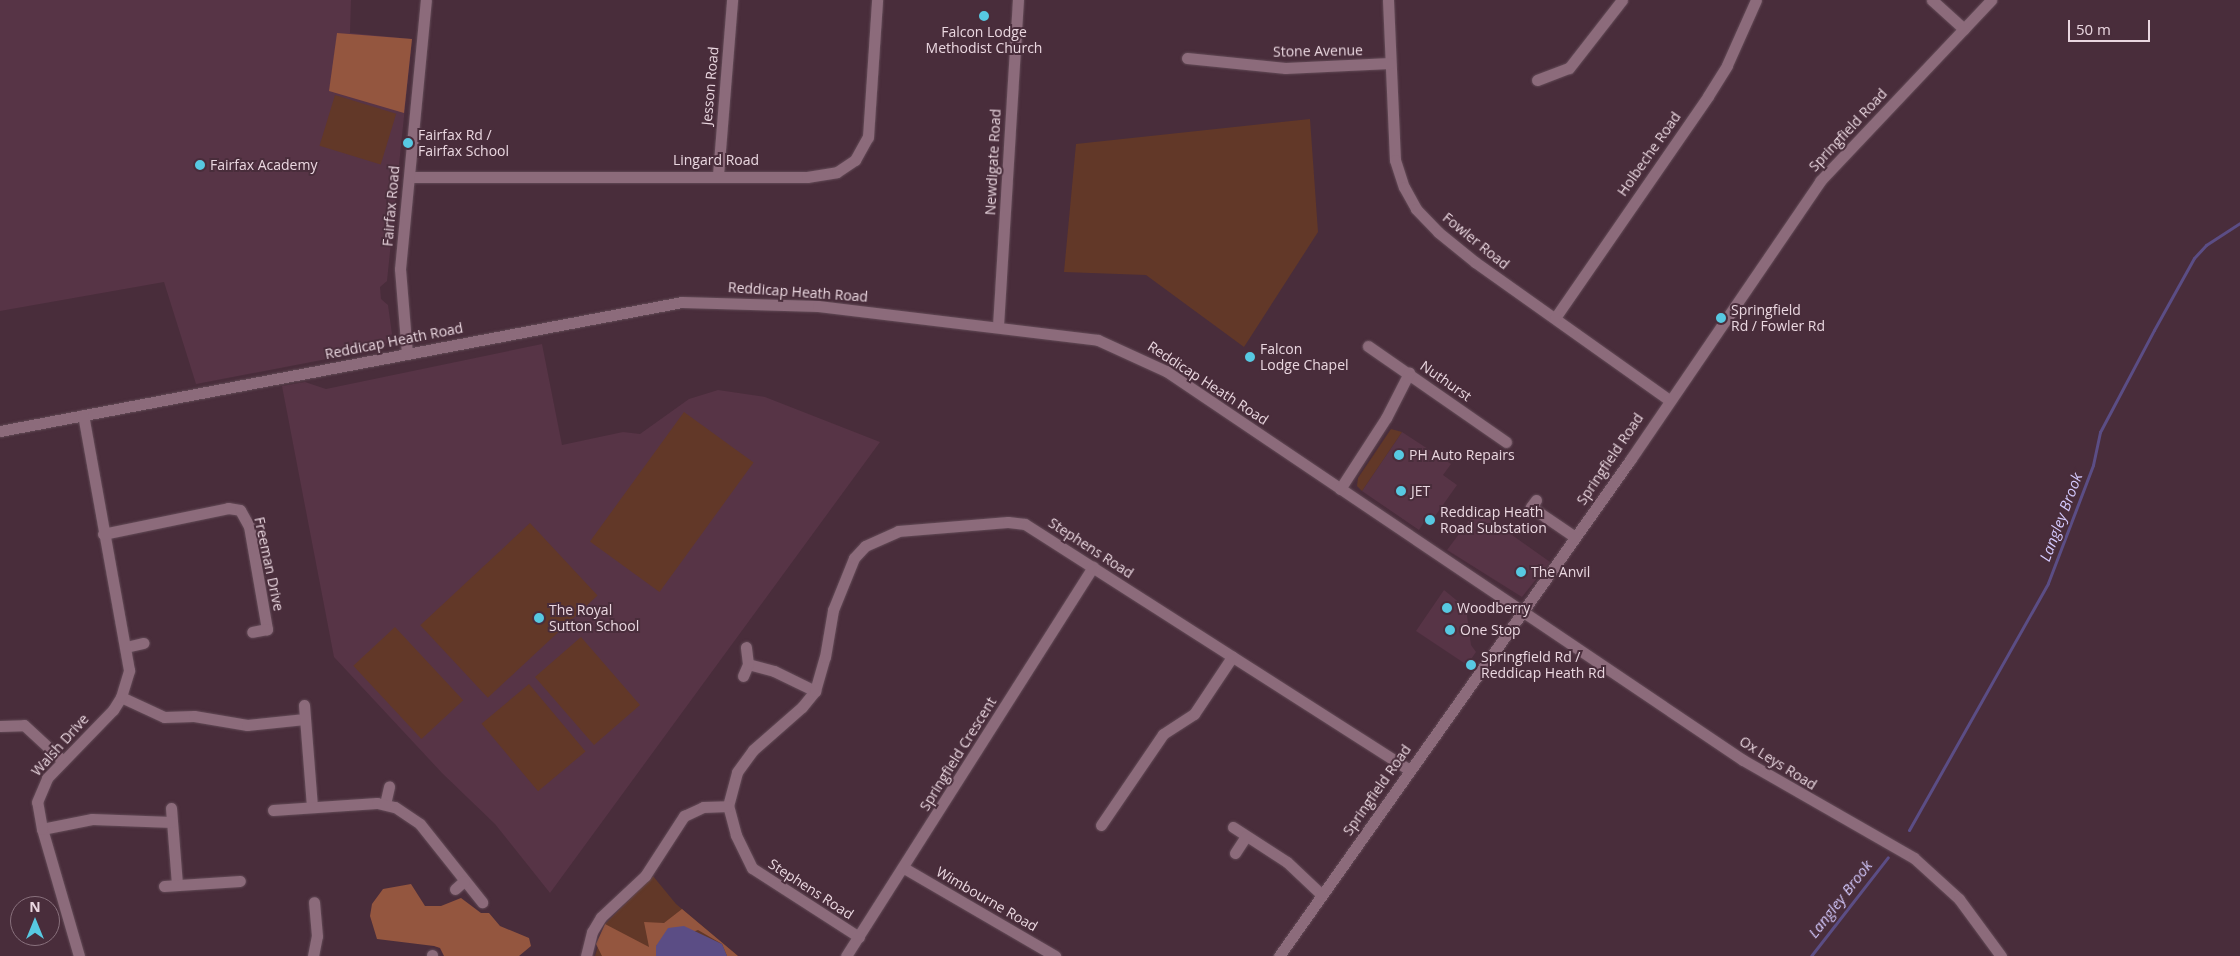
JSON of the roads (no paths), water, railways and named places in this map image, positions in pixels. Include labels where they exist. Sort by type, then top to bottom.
[{"type":"street","name":"Fairfax Road","points":[[407,354],[400,297],[408,177],[426,0]]},
{"type":"street","name":"Jesson Road","points":[[718,175],[732,0]]},
{"type":"street","name":"Lingard Road","points":[[408,177],[822,176],[837,172],[856,160],[868,137],[877,0]]},
{"type":"street","name":"Newdigate Road","points":[[998,326],[1018,0]]},
{"type":"street","name":"Fowler Road","points":[[1388,0],[1395,160],[1404,187],[1416,208],[1438,232],[1475,262],[1668,399]]},
{"type":"street","points":[[1537,80],[1569,68],[1622,0]]},
{"type":"street","name":"Holbeche Road","points":[[1555,318],[1708,96],[1727,65],[1756,0]]},
{"type":"street","points":[[1932,0],[1964,29]]},
{"type":"street","name":"Springfield Road","points":[[1279,956],[1575,537],[1668,399],[1820,181],[1991,0]]},
{"type":"street","name":"Stone Avenue","points":[[1187,58],[1286,68],[1390,63]]},
{"type":"street","name":"Reddicap Heath Road","points":[[0,431],[682,302],[818,306],[998,326],[1098,340],[1141,357],[1190,386],[1522,612]]},
{"type":"street","name":"Nuthurst","points":[[1368,346],[1506,442]]},
{"type":"street","points":[[1340,489],[1386,418],[1409,373]]},
{"type":"street","name":"Walsh Drive","points":[[79,956],[42,829],[37,802],[40,790],[63,761],[121,698],[128,670],[126,647],[103,534],[84,414]]},
{"type":"street","points":[[1536,500],[1531,507],[1575,537]]},
{"type":"street","name":"Freeman Drive","points":[[103,534],[228,508],[240,510],[249,526],[267,629],[252,632]]},
{"type":"street","name":"Stephens Road","points":[[859,937],[752,868],[736,835],[728,806],[737,772],[754,750],[802,707],[815,691],[840,589],[854,558],[865,546],[879,538],[917,528],[1008,522],[1035,529],[1409,770]]},
{"type":"street","name":"Springfield Crescent","points":[[846,956],[904,868],[1093,567]]},
{"type":"street","name":"Ox Leys Road","points":[[1522,612],[1793,791],[1914,858],[1959,900],[2001,956]]},
{"type":"street","points":[[126,647],[144,643]]},
{"type":"street","points":[[743,676],[748,664],[746,647]]},
{"type":"street","points":[[1100,825],[1104,810],[1164,734],[1194,714],[1232,657]]},
{"type":"street","points":[[748,664],[774,671],[815,691]]},
{"type":"street","points":[[121,698],[164,717],[194,716],[247,725],[305,720]]},
{"type":"street","points":[[304,705],[312,807]]},
{"type":"street","points":[[0,726],[24,725],[63,761]]},
{"type":"street","points":[[385,804],[389,786]]},
{"type":"street","points":[[273,810],[385,804],[420,824],[482,902]]},
{"type":"street","points":[[586,956],[592,932],[601,917],[645,876],[684,816],[703,807],[728,806]]},
{"type":"street","points":[[171,808],[177,885]]},
{"type":"street","points":[[42,829],[100,818],[172,822]]},
{"type":"street","points":[[1233,827],[1287,862],[1322,894]]},
{"type":"street","points":[[1235,852],[1246,836]]},
{"type":"street","name":"Wimbourne Road","points":[[904,868],[1055,956]]},
{"type":"street","points":[[164,886],[240,881]]},
{"type":"street","points":[[455,889],[464,881]]},
{"type":"street","points":[[313,956],[317,936],[314,902]]},
{"type":"street","points":[[303,917],[315,916]]},
{"type":"waterway","name":"Langley Brook","points":[[1909,830],[2048,583],[2093,465],[2100,432],[2154,330],[2194,258],[2206,245],[2240,223]]},
{"type":"waterway","name":"Langley Brook","points":[[1811,956],[1888,857]]},
{"type":"place","name":"Falcon Lodge Methodist Church","points":[[984,16]]},
{"type":"place","name":"Fairfax Rd / Fairfax School","points":[[408,143]]},
{"type":"place","name":"Fairfax Academy","points":[[200,165]]},
{"type":"place","name":"Springfield Rd / Fowler Rd","points":[[1721,318]]},
{"type":"place","name":"Falcon Lodge Chapel","points":[[1250,357]]},
{"type":"place","name":"PH Auto Repairs","points":[[1399,455]]},
{"type":"place","name":"JET","points":[[1401,491]]},
{"type":"place","name":"Reddicap Heath Road Substation","points":[[1430,520]]},
{"type":"place","name":"The Anvil","points":[[1521,572]]},
{"type":"place","name":"Woodberry","points":[[1447,608]]},
{"type":"place","name":"The Royal Sutton School","points":[[539,618]]},
{"type":"place","name":"One Stop","points":[[1450,630]]},
{"type":"place","name":"Springfield Rd / Reddicap Heath Rd","points":[[1471,665]]}]
